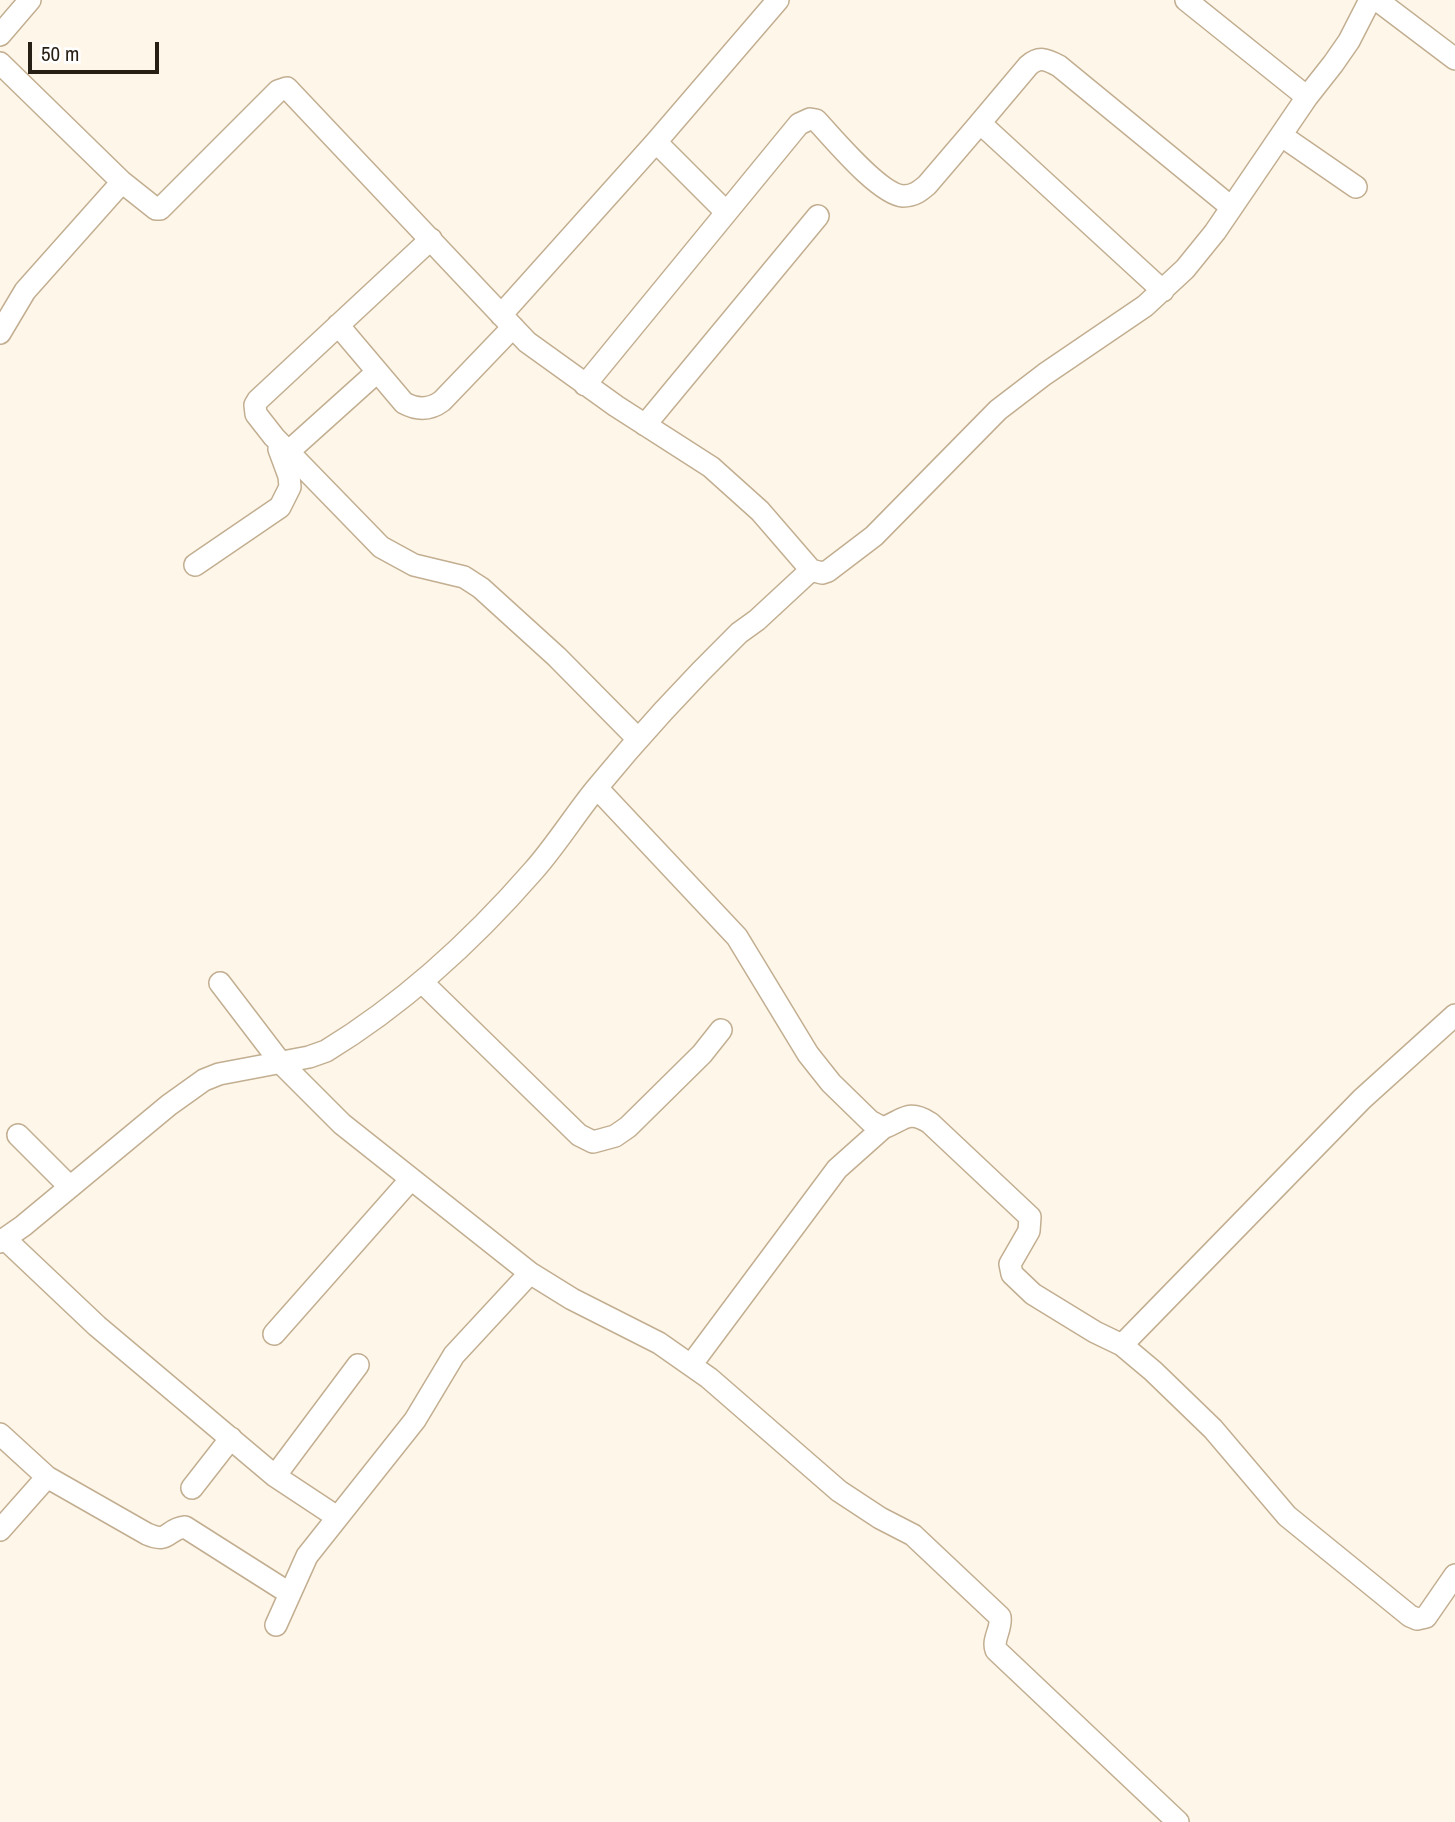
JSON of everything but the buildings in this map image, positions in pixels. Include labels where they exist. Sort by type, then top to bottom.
[{"type":"street","points":[[0,35],[30,0]]},
{"type":"street","points":[[338,325],[404,403],[413,408],[436,406],[778,0]]},
{"type":"street","points":[[1186,0],[1307,97]]},
{"type":"street","points":[[0,63],[122,182],[152,207],[160,209],[278,90],[287,88],[527,342],[585,385],[711,467],[760,511],[811,570],[822,573],[844,560],[874,536],[998,410],[1163,291],[1185,269],[1349,41],[1370,0]]},
{"type":"street","points":[[1377,0],[1455,60]]},
{"type":"street","points":[[585,385],[804,121],[816,120],[884,190],[906,196],[917,193],[927,184],[1028,66],[1042,58],[1059,65],[1231,207]]},
{"type":"street","points":[[980,123],[1163,291]]},
{"type":"street","points":[[1282,136],[1356,187]]},
{"type":"street","points":[[656,142],[726,212]]},
{"type":"street","points":[[0,333],[25,291],[122,182]]},
{"type":"street","points":[[645,425],[818,216]]},
{"type":"street","points":[[431,240],[258,400],[255,405],[256,414],[281,445],[381,547],[414,565],[464,577],[481,588],[557,657],[638,739]]},
{"type":"street","points":[[281,445],[377,372]]},
{"type":"street","points":[[195,565],[281,507],[290,487],[281,445]]},
{"type":"street","points":[[337,1517],[275,1476],[97,1326],[2,1241],[169,1105],[204,1080],[219,1074],[309,1058],[326,1051],[422,982],[505,903],[638,739],[710,661],[811,570]]},
{"type":"street","points":[[597,788],[737,937],[808,1054],[831,1083],[870,1121],[883,1128]]},
{"type":"street","points":[[422,982],[579,1135],[593,1142],[615,1136],[628,1127],[702,1054],[721,1030]]},
{"type":"street","points":[[220,983],[281,1063],[342,1125],[530,1273],[572,1299],[659,1343],[709,1378],[838,1491],[913,1535],[1000,1617],[996,1650],[1178,1822]]},
{"type":"street","points":[[1122,1345],[1362,1099],[1455,1015]]},
{"type":"street","points":[[691,1365],[837,1169],[883,1128],[910,1115],[920,1117],[930,1123],[1030,1217],[1029,1231],[1010,1264],[1012,1274],[1033,1294],[1095,1332],[1122,1345],[1153,1371],[1213,1429],[1287,1516],[1417,1619],[1426,1618],[1455,1576]]},
{"type":"street","points":[[18,1135],[70,1187]]},
{"type":"street","points":[[274,1334],[411,1178]]},
{"type":"street","points":[[276,1625],[307,1556],[415,1420],[454,1355],[530,1273]]},
{"type":"street","points":[[275,1476],[358,1366]]},
{"type":"street","points":[[0,1434],[47,1477],[154,1537],[165,1538],[175,1529],[185,1527],[289,1593]]},
{"type":"street","points":[[192,1488],[231,1438]]},
{"type":"street","points":[[0,1530],[47,1477]]}]
